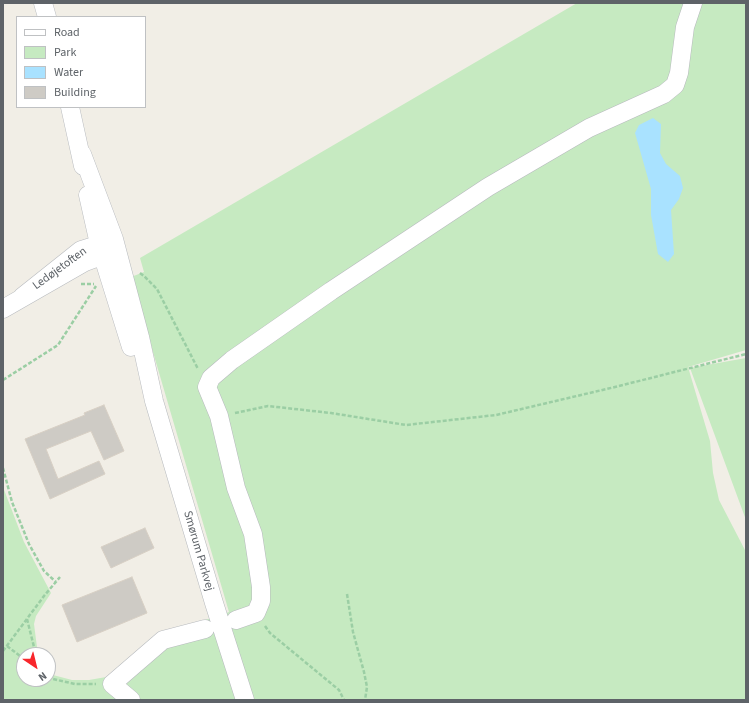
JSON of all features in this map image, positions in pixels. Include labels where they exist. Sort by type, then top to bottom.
[{"type":"street","points":[[43,3],[47,16]]},
{"type":"street","points":[[236,620],[256,614],[261,601],[261,587],[253,534],[236,488],[219,416],[207,387],[211,378],[232,360],[331,291],[488,188],[589,128],[664,94],[675,85],[677,79],[685,26],[693,3]]},
{"type":"street","points":[[70,108],[108,247]]},
{"type":"street","name":"Ledøjetoften","points":[[3,309],[85,262],[108,247]]},
{"type":"street","name":"Smørum Parkvej","points":[[108,247],[140,337],[154,401],[214,603],[245,700]]},
{"type":"street","points":[[131,700],[112,684],[163,640],[204,629]]},
{"type":"path","points":[[138,273],[144,276],[157,289],[207,387]]},
{"type":"path","points":[[3,380],[58,345],[97,284]]},
{"type":"path","points":[[219,416],[268,406],[331,413],[406,424],[496,416],[746,354]]},
{"type":"path","points":[[3,468],[12,502],[29,544],[44,571],[56,582]]},
{"type":"path","points":[[3,651],[60,577]]},
{"type":"path","points":[[347,594],[353,632],[366,679],[367,687],[365,700]]},
{"type":"path","points":[[256,614],[270,633],[339,690],[344,700]]},
{"type":"path","points":[[27,619],[34,647]]},
{"type":"path","points":[[7,646],[16,653]]},
{"type":"path","points":[[56,680],[76,684],[112,684]]},
{"type":"green space","points":[[577,3],[746,3],[746,350],[688,367],[710,441],[713,473],[719,500],[746,552],[746,700],[3,700],[3,487],[24,542],[51,593],[36,616],[34,624],[37,647],[16,647],[16,687],[56,687],[56,676],[72,680],[89,680],[112,676],[169,632],[229,612],[131,277],[144,272],[140,258]]},
{"type":"green space","points":[[746,358],[746,520],[690,368]]},
{"type":"water","points":[[653,118],[661,124],[660,153],[666,164],[680,176],[683,188],[679,199],[671,210],[674,254],[668,262],[658,254],[651,215],[651,189],[635,133],[639,125]]},
{"type":"building","points":[[104,405],[124,451],[104,460],[91,431],[46,449],[58,479],[99,461],[105,474],[50,499],[25,439],[85,415],[84,413]]},
{"type":"building","points":[[145,528],[154,548],[111,568],[101,547]]},
{"type":"building","points":[[132,577],[147,613],[77,642],[62,605]]}]
